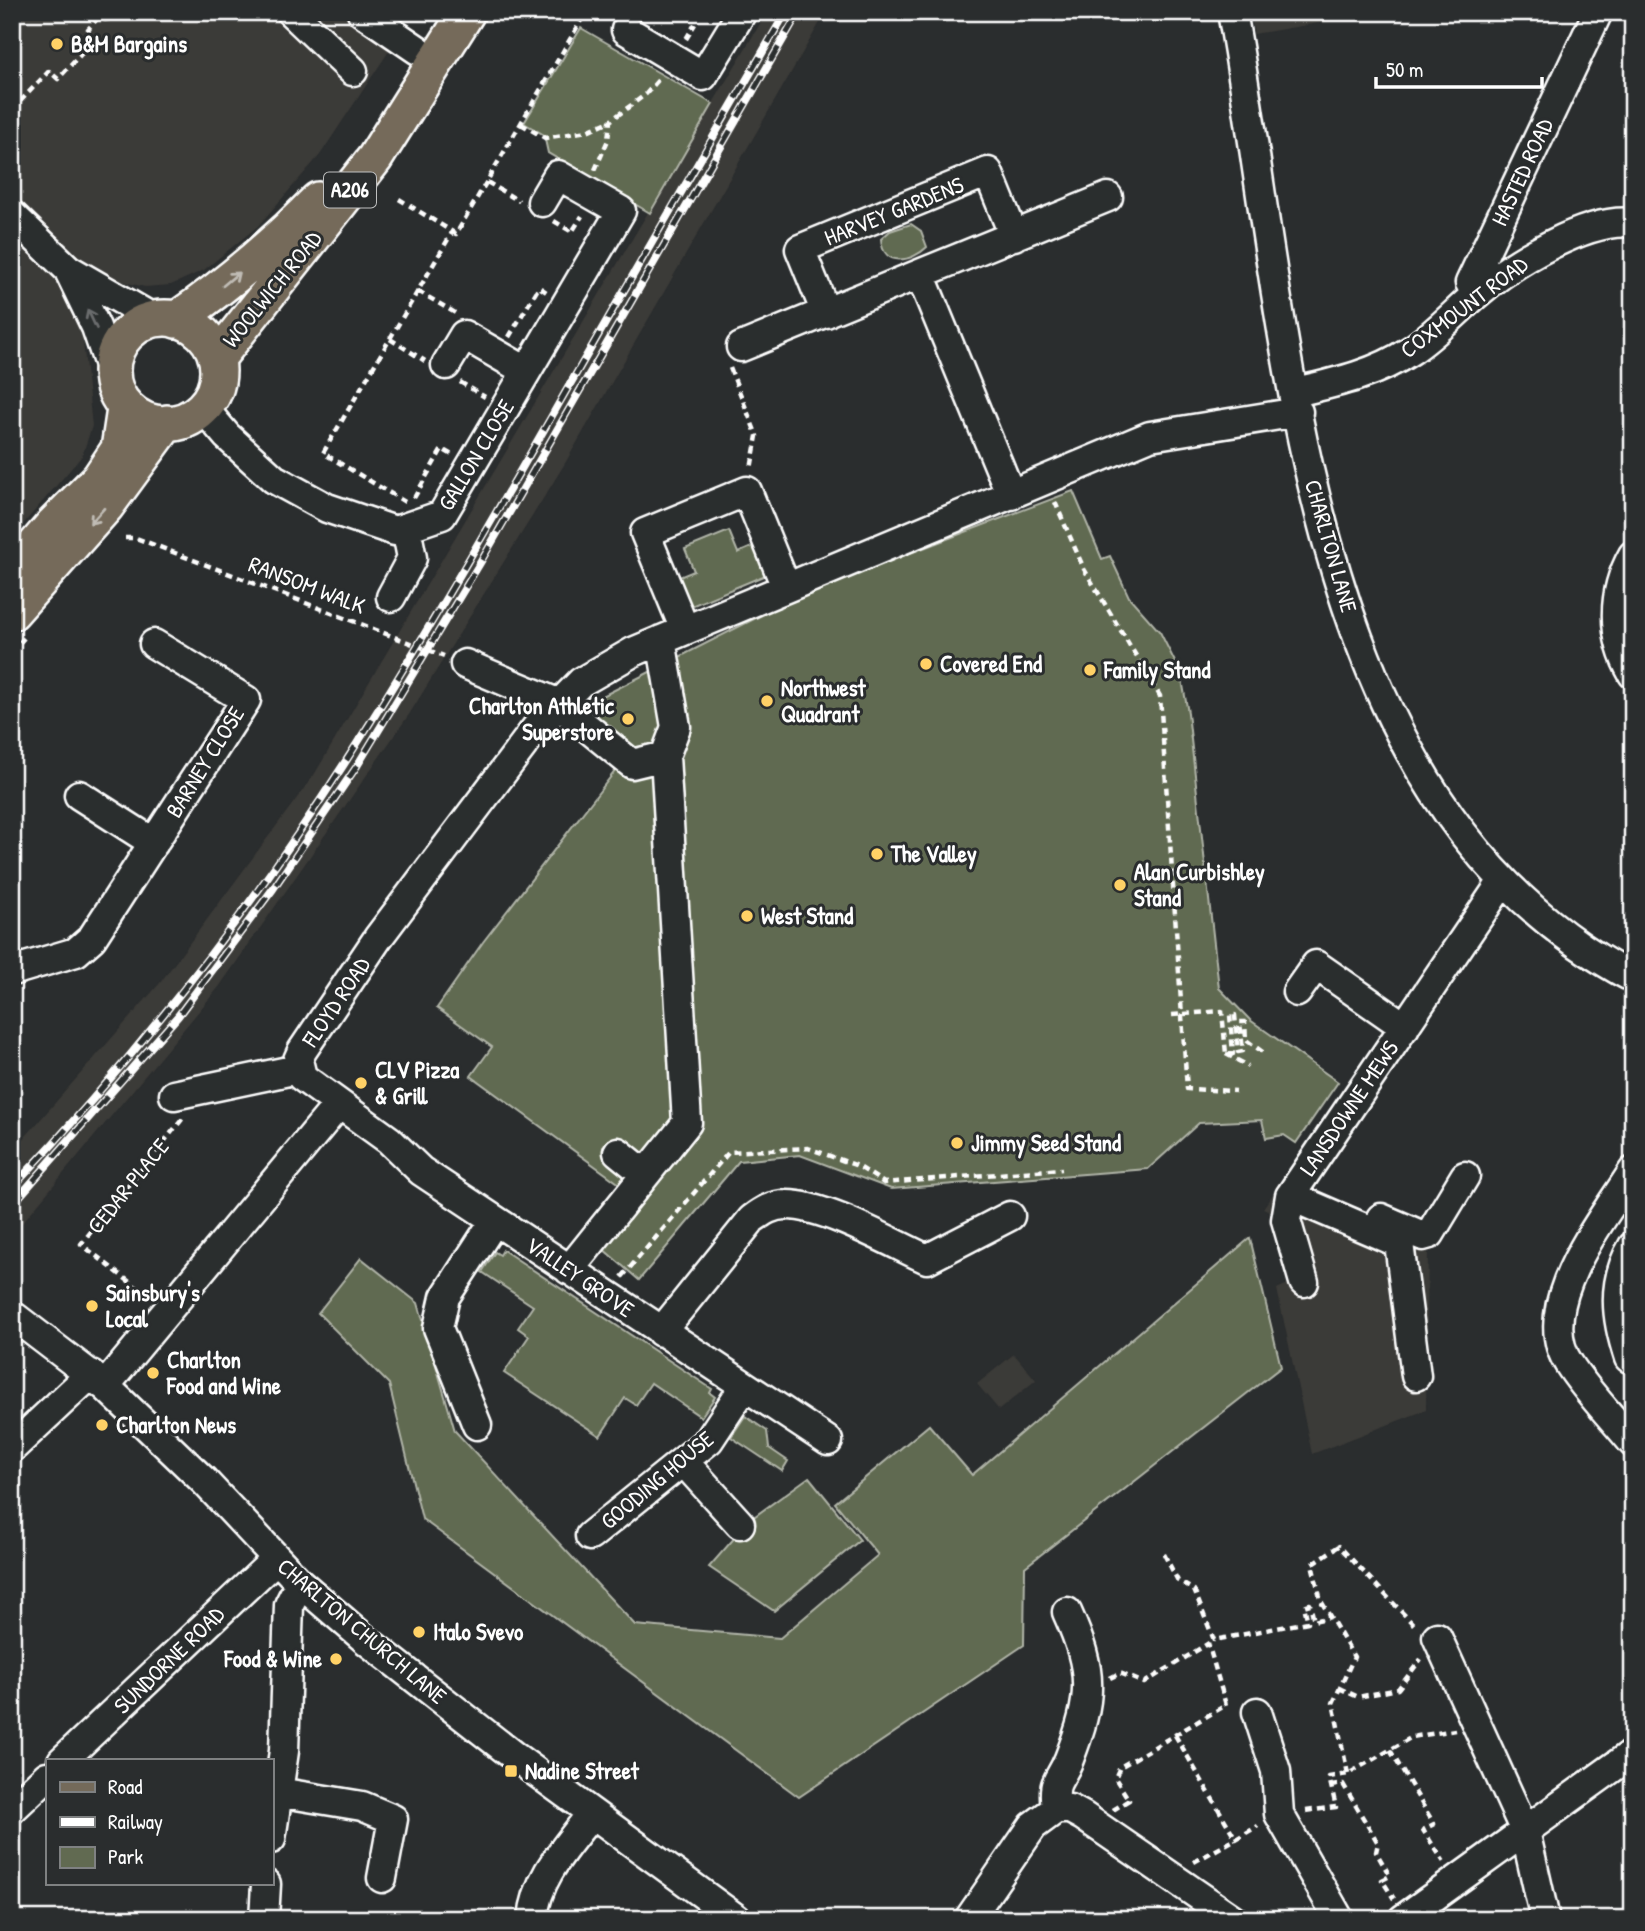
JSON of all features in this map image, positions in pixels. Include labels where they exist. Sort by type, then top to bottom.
[{"type":"main road","name":"WOOLWICH ROAD","points":[[166,320],[212,295],[281,237],[326,191],[384,108],[440,12]]},
{"type":"main road","name":"WOOLWICH ROAD","points":[[218,356],[375,158],[467,12]]},
{"type":"main road","name":"WOOLWICH ROAD","points":[[111,371],[115,352],[124,336],[140,324],[166,320],[191,324],[205,334],[218,356],[220,377],[215,393],[204,409]]},
{"type":"main road","points":[[111,371],[115,391],[125,409],[138,418],[167,423],[190,419],[204,409]]},
{"type":"main road","points":[[12,573],[54,524],[99,479],[119,449],[125,409]]},
{"type":"main road","points":[[12,612],[106,506],[167,423]]},
{"type":"street","points":[[291,12],[353,71]]},
{"type":"street","points":[[362,12],[418,50]]},
{"type":"street","points":[[626,30],[703,76],[742,12]]},
{"type":"street","name":"CHARLTON LANE","points":[[1232,12],[1296,402],[1315,498],[1337,584],[1377,686],[1415,764],[1460,829],[1503,881],[1558,930],[1604,962],[1633,978]]},
{"type":"street","name":"HASTED ROAD","points":[[1477,293],[1470,283],[1598,12]]},
{"type":"street","name":"HARVEY GARDENS","points":[[826,313],[800,249],[988,172],[1014,236]]},
{"type":"street","name":"GALLON CLOSE","points":[[403,521],[442,515],[621,211],[558,175],[542,202]]},
{"type":"street","points":[[741,347],[1108,197]]},
{"type":"street","points":[[12,215],[68,270],[166,320]]},
{"type":"street","name":"COXMOUNT ROAD","points":[[1296,402],[1375,370],[1409,352],[1477,293],[1522,262],[1601,225],[1633,223]]},
{"type":"street","points":[[68,270],[96,327],[111,371]]},
{"type":"street","points":[[920,274],[1011,495]]},
{"type":"street","points":[[444,369],[464,335],[526,371]]},
{"type":"street","points":[[557,703],[606,666],[673,635],[1150,436],[1296,402]]},
{"type":"street","points":[[204,409],[227,436],[274,479],[327,508],[403,521],[412,558],[391,597]]},
{"type":"street","points":[[569,1270],[687,1123],[665,756],[676,727],[673,635],[645,533],[747,491],[786,587]]},
{"type":"street","points":[[1633,555],[1620,584],[1617,606],[1622,649],[1633,674]]},
{"type":"street","name":"BARNEY CLOSE","points":[[12,971],[76,951],[92,938],[246,700],[154,644]]},
{"type":"street","points":[[465,664],[557,703],[632,764],[665,756]]},
{"type":"street","name":"FLOYD ROAD","points":[[338,1105],[309,1084],[298,1069],[302,1051],[378,938],[557,703]]},
{"type":"street","name":"BARNEY CLOSE","points":[[79,795],[154,843]]},
{"type":"street","name":"LANSDOWNE MEWS","points":[[1416,1376],[1399,1243],[1294,1189],[1321,1128],[1405,1027],[1503,881]]},
{"type":"street","points":[[1297,992],[1316,965],[1405,1027]]},
{"type":"street","points":[[174,1095],[298,1069]]},
{"type":"street","points":[[12,1448],[98,1380],[338,1105]]},
{"type":"street","name":"VALLEY GROVE","points":[[338,1105],[389,1140],[421,1171],[828,1441]]},
{"type":"street","points":[[618,1152],[645,1174]]},
{"type":"street","points":[[1630,1433],[1568,1363],[1559,1342],[1556,1322],[1560,1300],[1571,1274],[1633,1171]]},
{"type":"street","points":[[1304,1282],[1286,1220],[1294,1189],[1423,1236],[1435,1229],[1465,1177]]},
{"type":"street","points":[[661,1332],[752,1219],[766,1208],[785,1205],[810,1207],[927,1259],[1010,1216]]},
{"type":"street","points":[[477,1425],[438,1328],[445,1297],[495,1220]]},
{"type":"street","points":[[1629,1358],[1617,1310],[1618,1284],[1623,1263],[1633,1246]]},
{"type":"street","name":"CHARLTON CHURCH LANE","points":[[12,1315],[98,1380],[204,1481],[300,1583],[472,1723],[737,1919]]},
{"type":"street","name":"GOODING HOUSE","points":[[590,1536],[709,1440],[744,1387]]},
{"type":"street","points":[[684,1462],[740,1524]]},
{"type":"street","name":"SUNDORNE ROAD","points":[[64,1759],[276,1559]]},
{"type":"street","points":[[273,1826],[284,1751],[289,1605],[300,1583]]},
{"type":"street","points":[[1056,1809],[1053,1786],[1069,1759],[1088,1692],[1089,1672],[1084,1650],[1067,1612]]},
{"type":"street","points":[[1437,1637],[1525,1831],[1545,1919]]},
{"type":"street","points":[[1257,1712],[1276,1771],[1279,1814],[1339,1919]]},
{"type":"street","points":[[1405,1918],[1633,1753]]},
{"type":"street","points":[[12,1809],[46,1777]]},
{"type":"street","points":[[278,1792],[362,1806],[393,1819],[382,1878]]},
{"type":"street","points":[[969,1919],[1033,1826],[1056,1809],[1070,1809],[1083,1816],[1233,1919]]},
{"type":"street","points":[[533,1919],[534,1904],[542,1882],[592,1813]]},
{"type":"street","points":[[264,1919],[265,1885]]},
{"type":"path","points":[[12,110],[49,71],[58,79],[97,37],[88,29],[98,18],[102,20],[123,17],[127,12]]},
{"type":"path","points":[[398,199],[456,234],[586,12]]},
{"type":"path","points":[[521,124],[545,138],[587,131],[610,121],[646,94],[666,71]]},
{"type":"path","points":[[12,120],[20,128]]},
{"type":"path","points":[[583,190],[600,162],[608,140],[610,121]]},
{"type":"path","points":[[453,231],[323,453],[403,521],[442,449],[455,457]]},
{"type":"path","points":[[390,339],[444,369],[490,400]]},
{"type":"path","points":[[741,347],[724,355],[757,436],[750,476]]},
{"type":"path","points":[[1061,514],[1084,569],[1160,696],[1187,1089],[1236,1091]]},
{"type":"path","name":"RANSOM WALK","points":[[125,538],[136,538],[465,664]]},
{"type":"path","points":[[1172,1015],[1222,1011],[1226,1054]]},
{"type":"path","points":[[1226,1054],[1233,1054],[1230,1015],[1235,1015],[1238,1052],[1243,1051],[1240,1022],[1245,1022],[1247,1040],[1264,1053]]},
{"type":"path","points":[[1226,1054],[1248,1066]]},
{"type":"path","name":"CEDAR PLACE","points":[[155,1301],[81,1244],[208,1088]]},
{"type":"path","points":[[1339,1688],[1359,1697],[1398,1689],[1437,1637],[1417,1628],[1339,1546],[1312,1564],[1321,1601],[1354,1657],[1339,1688],[1333,1703],[1348,1774]]},
{"type":"path","points":[[1121,1805],[1129,1800],[1115,1778],[1120,1767],[1226,1705],[1195,1590],[1178,1581],[1164,1555]]},
{"type":"path","points":[[1113,1676],[1120,1673],[1144,1683],[1211,1642],[1308,1622],[1304,1606],[1310,1604],[1314,1621],[1330,1617]]},
{"type":"path","points":[[1336,1807],[1329,1777],[1348,1774],[1412,1737],[1477,1726]]},
{"type":"path","points":[[1175,1735],[1236,1839]]},
{"type":"path","points":[[1390,1750],[1433,1824],[1423,1830],[1445,1863]]},
{"type":"path","points":[[1331,1786],[1343,1784],[1378,1843],[1376,1852],[1390,1876],[1382,1880],[1405,1918]]},
{"type":"path","points":[[1185,1856],[1195,1863],[1279,1814]]},
{"type":"shaded area","points":[[12,12],[410,12],[389,51],[320,155],[258,226],[204,270],[171,285],[145,287],[115,280],[80,313],[92,426],[82,456],[12,537]]},
{"type":"shaded area","points":[[767,12],[826,12],[564,465],[410,713],[219,987],[12,1235],[12,1152],[160,983],[314,775]]},
{"type":"shaded area","points":[[1250,12],[1383,12],[1254,34]]},
{"type":"shaded area","points":[[1281,1183],[1428,1249],[1426,1410],[1312,1454],[1277,1289],[1294,1281],[1277,1220],[1272,1212],[1263,1208]]},
{"type":"shaded area","points":[[1014,1354],[1036,1380],[999,1410],[977,1384]]},
{"type":"green space","points":[[581,28],[713,104],[650,213],[548,153],[544,135],[524,123]]},
{"type":"green space","points":[[911,224],[921,231],[927,247],[907,259],[900,260],[887,255],[881,239],[890,231]]},
{"type":"green space","name":"The Valley","points":[[1073,491],[1102,559],[1110,556],[1129,597],[1160,632],[1181,674],[1188,713],[1219,988],[1250,1020],[1338,1082],[1296,1143],[1284,1135],[1266,1138],[1262,1120],[1199,1123],[1148,1169],[891,1189],[800,1155],[739,1161],[639,1280],[588,1236],[621,1185],[471,1076],[492,1047],[437,1008],[483,942],[619,766],[581,707],[805,593]]},
{"type":"green space","points":[[729,531],[738,553],[761,543],[773,572],[684,609],[672,580],[694,571],[685,549]]},
{"type":"green space","points":[[1250,1238],[1281,1367],[1025,1567],[1024,1645],[799,1797],[422,1519],[389,1384],[318,1313],[361,1258],[418,1303],[455,1431],[635,1625],[780,1638],[878,1555],[835,1503],[929,1425],[972,1475]]},
{"type":"green space","points":[[503,1250],[712,1389],[710,1393],[715,1397],[701,1417],[651,1383],[636,1405],[625,1398],[600,1436],[504,1373],[529,1336],[518,1328],[533,1306],[482,1272],[495,1252],[500,1255]]},
{"type":"green space","points":[[745,1416],[767,1431],[769,1448],[788,1461],[782,1471],[731,1437]]},
{"type":"green space","points":[[809,1477],[860,1540],[774,1611],[709,1567],[751,1519]]},
{"type":"railway","points":[[12,1188],[58,1139],[188,984],[268,876],[344,764],[459,576],[786,12]]},
{"type":"railway","points":[[12,1205],[178,1016],[273,889],[357,766],[480,563],[799,12]]},
{"type":"place","name":"B&M Bargains","points":[[57,44]]},
{"type":"place","name":"Covered End","points":[[926,664]]},
{"type":"place","name":"Family Stand","points":[[1090,670]]},
{"type":"place","name":"Northwest Quadrant","points":[[767,701]]},
{"type":"place","name":"Charlton Athletic Superstore","points":[[628,719]]},
{"type":"place","name":"The Valley","points":[[877,854]]},
{"type":"place","name":"Alan Curbishley Stand","points":[[1120,885]]},
{"type":"place","name":"West Stand","points":[[747,916]]},
{"type":"place","name":"CLV Pizza & Grill","points":[[361,1083]]},
{"type":"place","name":"Jimmy Seed Stand","points":[[957,1143]]},
{"type":"place","name":"Sainsbury's Local","points":[[92,1306]]},
{"type":"place","name":"Charlton Food and Wine","points":[[153,1373]]},
{"type":"place","name":"Charlton News","points":[[102,1425]]},
{"type":"place","name":"Italo Svevo","points":[[419,1632]]},
{"type":"place","name":"Food & Wine","points":[[336,1659]]},
{"type":"place","name":"Nadine Street","points":[[511,1771]]}]
